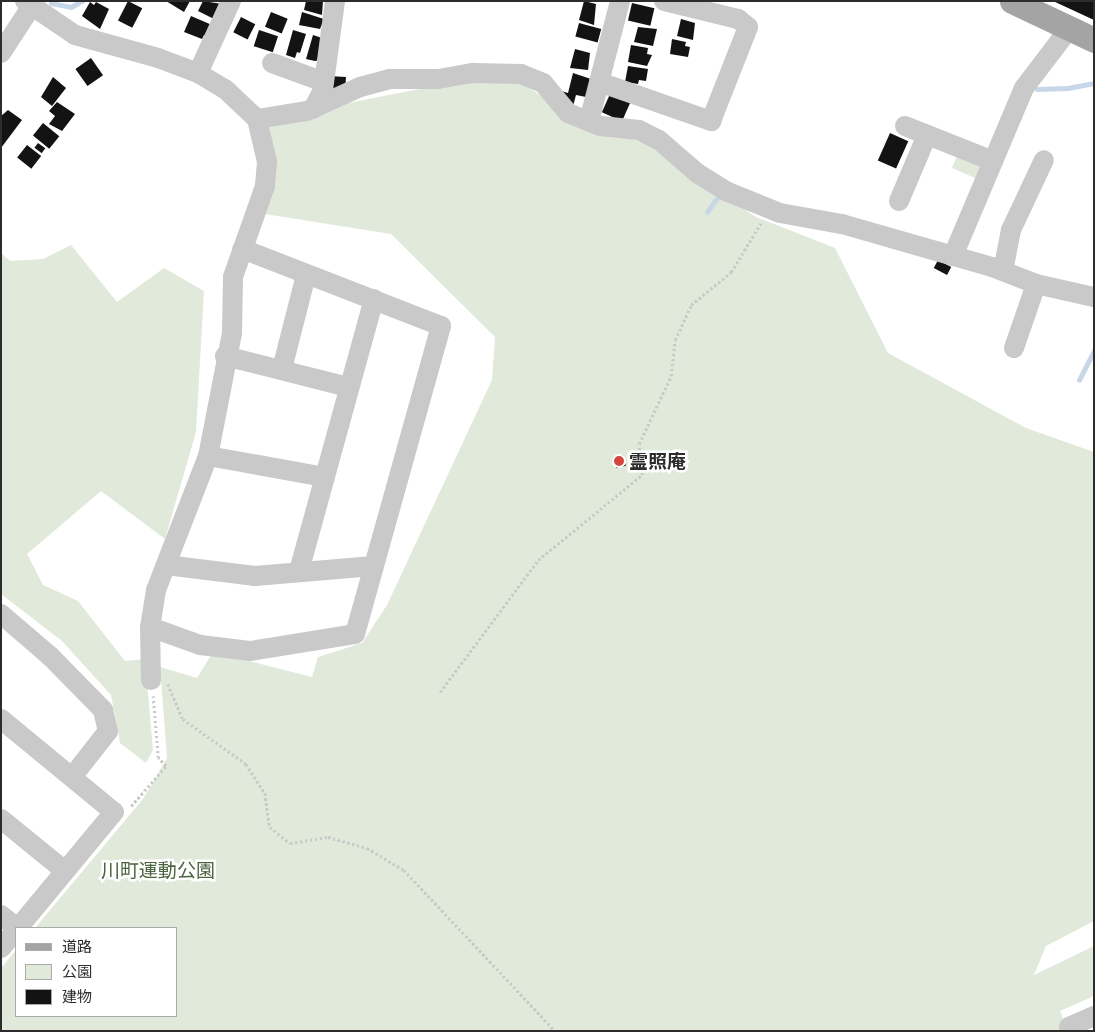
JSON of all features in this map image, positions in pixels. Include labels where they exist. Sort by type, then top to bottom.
[{"type":"main road","points":[[1012,1],[1094,40]]},
{"type":"street","points":[[313,109],[324,82],[336,1]]},
{"type":"street","points":[[589,121],[620,1]]},
{"type":"street","points":[[600,82],[711,121],[748,27],[738,19],[664,1]]},
{"type":"street","points":[[1,53],[30,3],[75,35],[158,58],[198,73],[242,102],[257,119],[266,170],[265,186],[233,277],[232,333],[225,356],[208,456],[156,590],[150,627],[152,675]]},
{"type":"street","points":[[198,73],[236,4]]},
{"type":"street","points":[[953,256],[1024,88],[1069,29]]},
{"type":"street","points":[[272,63],[324,82]]},
{"type":"street","points":[[257,119],[313,109],[360,87],[389,79],[438,79],[499,72],[521,74],[543,84],[568,113],[589,121],[639,130],[659,140],[698,172],[728,192],[769,208],[842,224],[953,256],[1036,284],[1094,297]]},
{"type":"street","points":[[905,126],[993,160]]},
{"type":"street","points":[[899,200],[927,135]]},
{"type":"street","points":[[1003,272],[1012,230],[1044,173]]},
{"type":"street","points":[[150,627],[200,645],[250,651],[355,634],[441,326],[242,249]]},
{"type":"street","points":[[282,369],[306,274]]},
{"type":"street","points":[[1014,348],[1036,284]]},
{"type":"street","points":[[300,571],[348,387],[374,299]]},
{"type":"street","points":[[225,356],[348,387]]},
{"type":"street","points":[[208,456],[325,477]]},
{"type":"street","points":[[166,565],[255,576],[374,566]]},
{"type":"street","points":[[1,614],[50,656],[103,710],[108,731],[72,777]]},
{"type":"street","points":[[1,719],[114,812],[19,927]]},
{"type":"street","points":[[1,819],[65,871]]},
{"type":"street","points":[[1,915],[15,927]]},
{"type":"street","points":[[1,948],[15,931]]},
{"type":"street","points":[[1070,1027],[1094,1016]]},
{"type":"path","points":[[440,692],[538,560],[642,475],[639,444],[671,376],[675,340],[691,304],[731,272],[769,208]]},
{"type":"path","points":[[125,814],[166,766],[158,758],[152,675],[167,681],[183,719],[246,764],[265,793],[270,827],[290,843],[328,837],[366,848],[404,870],[555,1031]]},
{"type":"green space","name":"川町運動公園","points":[[507,72],[577,121],[645,143],[756,217],[835,248],[888,353],[1026,428],[1094,452],[1094,921],[1046,946],[1034,975],[1094,946],[1094,996],[1060,1011],[1068,1031],[1,1031],[1,968],[15,951],[15,1017],[178,1017],[178,927],[36,927],[143,799],[167,758],[160,667],[197,678],[213,652],[312,677],[318,657],[362,643],[387,605],[492,380],[495,337],[391,234],[265,214],[266,119]]},
{"type":"green space","points":[[960,148],[987,158],[982,181],[952,168]]},
{"type":"green space","points":[[71,245],[117,302],[164,268],[204,291],[196,432],[165,539],[101,491],[27,554],[43,585],[78,601],[125,661],[145,659],[153,750],[146,763],[120,743],[111,695],[62,641],[1,594],[1,253],[10,261],[43,259]]},
{"type":"building","points":[[128,1],[142,8],[132,28],[118,21]]},
{"type":"building","points":[[166,1],[190,1],[184,12]]},
{"type":"building","points":[[203,1],[222,4],[214,19],[198,11]]},
{"type":"building","points":[[306,1],[323,1],[322,15],[304,10]]},
{"type":"building","points":[[584,1],[596,4],[594,25],[579,20]]},
{"type":"building","points":[[1053,1],[1094,1],[1094,20]]},
{"type":"building","points":[[90,2],[94,5],[96,2],[109,9],[100,29],[82,16]]},
{"type":"building","points":[[632,3],[654,8],[650,26],[628,21]]},
{"type":"building","points":[[271,12],[288,19],[282,34],[265,27]]},
{"type":"building","points":[[302,12],[324,19],[320,29],[299,25]]},
{"type":"building","points":[[191,16],[212,25],[207,37],[204,35],[202,39],[184,32]]},
{"type":"building","points":[[241,17],[255,24],[248,39],[233,32]]},
{"type":"building","points":[[681,19],[695,23],[693,40],[677,36]]},
{"type":"building","points":[[579,23],[601,29],[598,42],[575,37]]},
{"type":"building","points":[[638,27],[657,29],[653,46],[634,42]]},
{"type":"building","points":[[259,30],[278,36],[273,52],[254,46]]},
{"type":"building","points":[[293,30],[306,34],[300,53],[297,52],[295,58],[286,55]]},
{"type":"building","points":[[313,35],[325,39],[320,60],[315,61],[306,59]]},
{"type":"building","points":[[672,39],[686,42],[685,46],[690,47],[688,57],[670,54]]},
{"type":"building","points":[[631,45],[648,48],[647,54],[652,55],[647,66],[628,62]]},
{"type":"building","points":[[575,49],[590,53],[588,70],[570,68]]},
{"type":"building","points":[[91,58],[103,75],[87,86],[75,69]]},
{"type":"building","points":[[628,66],[648,69],[646,81],[639,80],[638,84],[625,82]]},
{"type":"building","points":[[573,73],[591,79],[586,97],[576,95],[572,110],[558,90],[568,93]]},
{"type":"building","points":[[329,76],[346,77],[345,90],[328,89]]},
{"type":"building","points":[[53,77],[66,88],[52,106],[41,97]]},
{"type":"building","points":[[610,94],[630,103],[622,121],[602,112]]},
{"type":"building","points":[[57,102],[75,114],[62,131],[49,124],[55,116],[49,111]]},
{"type":"building","points":[[8,110],[22,120],[1,148],[1,116]]},
{"type":"building","points":[[43,123],[59,136],[49,149],[33,135]]},
{"type":"building","points":[[890,133],[908,141],[896,169],[878,160]]},
{"type":"building","points":[[38,143],[45,148],[42,153],[34,148]]},
{"type":"building","points":[[27,145],[41,156],[31,169],[17,158]]},
{"type":"building","points":[[938,260],[951,267],[947,275],[934,268]]},
{"type":"building","name":"霊照庵","points":[[623,455],[626,466],[616,468],[613,458]]},
{"type":"waterway","points":[[51,3],[71,7],[82,1]]},
{"type":"waterway","points":[[1037,89],[1068,88],[1094,83]]},
{"type":"waterway","points":[[707,212],[721,193]]},
{"type":"waterway","points":[[1079,380],[1094,351]]},
{"type":"place","name":"霊照庵","points":[[619,461]]}]
